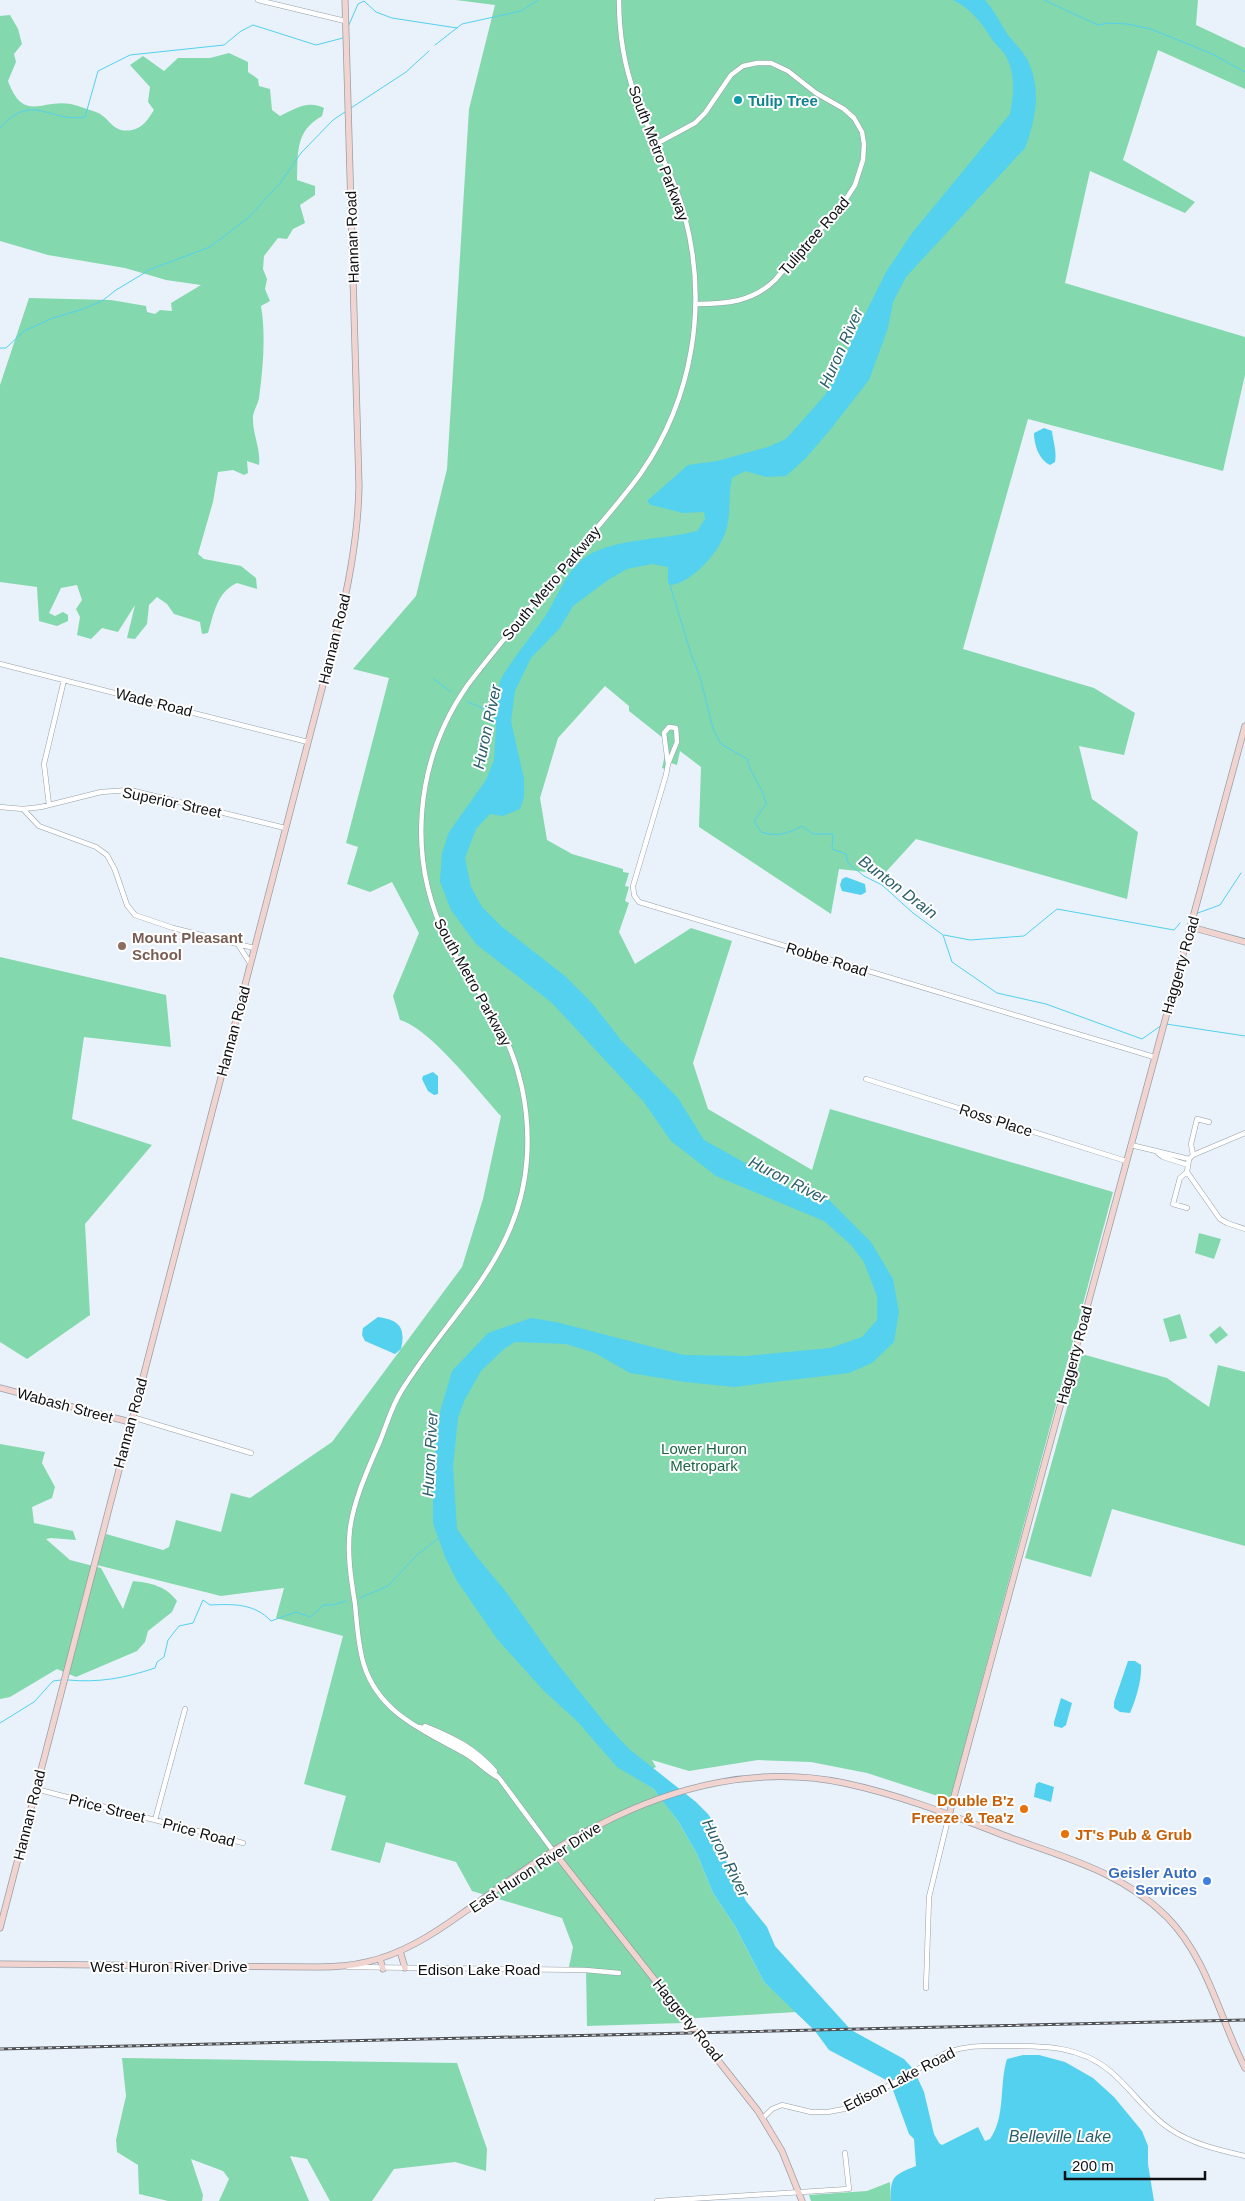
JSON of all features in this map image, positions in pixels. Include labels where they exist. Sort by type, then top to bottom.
[{"type":"street","points":[[258,0],[346,22]]},
{"type":"street","name":"Hannan Road","points":[[0,1928],[346,597],[356,542],[358,518],[355,334],[345,0]]},
{"type":"street","name":"South Metro Parkway","points":[[499,1778],[469,1756],[411,1724],[385,1702],[373,1685],[364,1664],[349,1549],[353,1512],[399,1395],[487,1275],[504,1245],[521,1197],[528,1141],[523,1092],[510,1049],[496,1020],[447,940],[430,895],[422,857],[421,834],[425,784],[437,740],[449,715],[467,686],[631,487],[657,447],[675,410],[692,346],[696,304],[693,259],[687,226],[674,186],[638,102],[627,66],[622,40],[619,0]]},
{"type":"street","name":"Tuliptree Road","points":[[656,144],[695,123],[705,113],[731,75],[743,66],[757,63],[771,63],[788,71],[816,93],[849,113],[862,132],[863,160],[850,196],[776,280],[754,296],[737,302],[696,304]]},
{"type":"street","name":"Wade Road","points":[[0,664],[308,742]]},
{"type":"street","points":[[49,805],[44,764],[64,680]]},
{"type":"street","name":"Haggerty Road","points":[[926,1988],[929,1897],[949,1815],[1245,726]]},
{"type":"street","name":"Robbe Road","points":[[668,764],[664,732],[669,728],[676,728],[678,734],[633,886],[634,895],[639,902],[1154,1057]]},
{"type":"street","name":"Superior Street","points":[[0,807],[23,809],[49,805],[101,792],[130,790],[285,828]]},
{"type":"street","points":[[23,809],[39,826],[96,847],[107,856],[115,870],[127,905],[135,915],[239,946],[254,948]]},
{"type":"street","points":[[1191,927],[1245,942]]},
{"type":"street","points":[[239,946],[250,963]]},
{"type":"street","name":"Ross Place","points":[[866,1079],[1126,1161]]},
{"type":"street","points":[[1193,1155],[1190,1144],[1197,1119],[1209,1122]]},
{"type":"street","points":[[1187,1208],[1173,1204],[1180,1178],[1187,1172],[1189,1159],[1193,1155],[1245,1133]]},
{"type":"street","points":[[1131,1145],[1189,1159]]},
{"type":"street","points":[[1158,1153],[1162,1157],[1188,1165]]},
{"type":"street","points":[[1187,1172],[1220,1219],[1227,1224],[1245,1229]]},
{"type":"street","name":"Wabash Street","points":[[0,1388],[131,1420],[251,1454]]},
{"type":"street","name":"Price Street","points":[[36,1789],[155,1820],[185,1709]]},
{"type":"street","name":"South Metro Parkway","points":[[411,1724],[430,1728],[464,1743],[488,1762],[554,1852]]},
{"type":"street","name":"East Huron River Drive","points":[[338,1967],[380,1958],[400,1951],[440,1930],[554,1852],[597,1826],[645,1803],[696,1786],[754,1778],[814,1779],[840,1782],[883,1792],[1102,1871],[1128,1885],[1151,1902],[1179,1930],[1201,1965],[1245,2068]]},
{"type":"street","name":"Price Road","points":[[155,1820],[243,1843]]},
{"type":"street","name":"Haggerty Road","points":[[554,1852],[763,2118],[782,2151],[802,2201]]},
{"type":"street","points":[[400,1951],[405,1968]]},
{"type":"street","points":[[380,1958],[383,1969]]},
{"type":"street","name":"West Huron River Drive","points":[[0,1964],[338,1967]]},
{"type":"street","name":"Edison Lake Road","points":[[338,1967],[585,1970],[619,1973]]},
{"type":"street","name":"Edison Lake Road","points":[[763,2118],[772,2109],[782,2105],[805,2112],[828,2112],[850,2108],[945,2054],[960,2048],[977,2045],[1048,2046],[1077,2052],[1099,2062],[1113,2073],[1151,2115],[1171,2130],[1201,2144],[1245,2156]]},
{"type":"street","points":[[657,2201],[849,2189],[845,2153]]},
{"type":"green space","name":"Lower Huron Metropark","points":[[456,0],[1198,0],[1196,25],[1245,48],[1245,89],[1158,50],[1123,160],[1195,202],[1185,213],[1090,171],[1065,283],[1245,337],[1245,375],[1223,471],[1028,419],[963,649],[1094,688],[1135,713],[1124,755],[1079,746],[1092,799],[1138,832],[1127,899],[916,839],[884,874],[839,869],[831,914],[699,827],[701,767],[680,751],[677,765],[671,763],[669,770],[662,768],[668,742],[629,711],[629,706],[605,686],[558,738],[540,798],[547,840],[572,854],[623,869],[623,872],[629,873],[625,886],[629,887],[625,901],[629,903],[619,932],[635,964],[691,928],[732,941],[693,1063],[708,1109],[812,1170],[830,1109],[1113,1192],[950,1800],[867,1773],[811,1762],[758,1760],[689,1771],[652,1760],[656,1767],[635,1777],[654,1789],[678,1821],[697,1854],[713,1893],[735,1926],[764,1982],[797,2012],[680,2019],[683,2023],[587,2026],[586,1968],[569,1967],[573,1947],[562,1918],[472,1891],[456,1862],[386,1842],[380,1863],[331,1850],[346,1796],[304,1784],[343,1636],[276,1618],[284,1588],[221,1596],[97,1565],[106,1534],[163,1550],[169,1547],[176,1520],[221,1532],[231,1493],[250,1498],[332,1442],[462,1267],[483,1199],[501,1116],[439,1047],[412,1026],[400,1020],[393,996],[419,933],[392,882],[370,892],[347,884],[358,847],[346,843],[389,678],[353,669],[416,596],[447,469],[469,109],[495,5]]},
{"type":"green space","points":[[10,15],[18,29],[22,44],[14,54],[16,62],[8,81],[21,103],[29,106],[66,103],[101,114],[120,130],[136,129],[143,125],[154,110],[148,102],[150,87],[130,65],[143,56],[164,71],[178,58],[210,58],[229,53],[248,62],[248,72],[258,79],[259,86],[270,89],[272,110],[280,116],[307,105],[324,108],[322,116],[313,122],[302,136],[298,152],[297,180],[315,186],[315,195],[300,205],[305,223],[293,229],[287,239],[278,238],[264,256],[263,269],[267,279],[265,289],[270,301],[261,306],[264,340],[263,364],[259,398],[253,416],[259,465],[247,461],[248,473],[244,475],[233,470],[218,472],[213,502],[198,554],[204,559],[241,566],[256,578],[257,589],[237,583],[230,587],[217,604],[208,633],[202,634],[200,622],[174,614],[167,604],[157,597],[149,605],[147,624],[135,639],[127,638],[135,605],[118,632],[102,628],[91,639],[77,635],[80,617],[76,609],[82,600],[77,585],[61,588],[49,613],[55,616],[63,612],[68,615],[68,621],[57,626],[39,621],[37,587],[0,582],[0,385],[29,298],[111,300],[146,306],[147,312],[155,314],[160,310],[172,311],[171,303],[201,285],[166,280],[125,268],[48,255],[0,241],[0,16]]},
{"type":"green space","points":[[0,957],[166,995],[171,1047],[84,1037],[72,1119],[152,1145],[85,1224],[90,1315],[27,1359],[0,1342]]},
{"type":"green space","points":[[1199,1233],[1221,1239],[1214,1259],[1195,1253]]},
{"type":"green space","points":[[1180,1314],[1187,1338],[1170,1342],[1163,1319]]},
{"type":"green space","points":[[1220,1326],[1228,1335],[1216,1344],[1209,1335]]},
{"type":"green space","points":[[1082,1354],[1167,1378],[1209,1407],[1218,1365],[1245,1372],[1245,1546],[1112,1509],[1091,1577],[1025,1558]]},
{"type":"green space","points":[[0,1444],[45,1452],[42,1463],[55,1487],[52,1498],[32,1507],[34,1523],[73,1531],[76,1540],[46,1539],[70,1560],[101,1568],[123,1609],[133,1581],[158,1586],[177,1601],[172,1612],[148,1631],[145,1642],[137,1651],[76,1677],[57,1669],[10,1697],[0,1699]]},
{"type":"green space","points":[[122,2058],[457,2063],[487,2149],[486,2171],[455,2162],[394,2169],[372,2201],[330,2201],[307,2159],[290,2156],[309,2201],[219,2201],[229,2179],[223,2171],[191,2159],[203,2195],[202,2201],[168,2201],[139,2194],[138,2165],[117,2152],[116,2140],[126,2096]]},
{"type":"green space","points":[[890,2182],[891,2201],[811,2201],[809,2195],[867,2191]]},
{"type":"water","name":"Belleville Lake","points":[[953,0],[985,0],[1008,35],[1027,59],[1035,81],[1036,104],[1025,148],[906,277],[893,302],[888,328],[869,380],[806,458],[786,476],[766,477],[745,471],[732,478],[727,527],[720,545],[705,564],[688,578],[670,585],[668,582],[668,567],[652,564],[627,569],[608,580],[573,606],[560,628],[531,658],[515,691],[511,721],[524,779],[524,797],[520,809],[503,816],[490,814],[476,829],[465,858],[471,887],[482,907],[501,926],[565,976],[592,1003],[621,1040],[678,1098],[704,1140],[788,1187],[829,1200],[871,1242],[893,1279],[899,1312],[894,1342],[872,1363],[849,1373],[734,1387],[685,1382],[630,1373],[595,1353],[566,1344],[515,1342],[504,1349],[481,1371],[465,1399],[458,1418],[453,1466],[457,1529],[507,1593],[553,1658],[604,1722],[629,1749],[696,1802],[708,1814],[712,1820],[720,1849],[746,1901],[767,1927],[775,1946],[851,2030],[904,2059],[914,2070],[924,2092],[934,2134],[939,2143],[942,2145],[978,2127],[985,2141],[990,2139],[998,2121],[1007,2059],[1023,2055],[1039,2055],[1065,2062],[1093,2078],[1114,2097],[1142,2131],[1148,2146],[1148,2164],[1154,2201],[891,2201],[891,2186],[895,2178],[898,2174],[916,2166],[914,2139],[909,2134],[890,2082],[829,2050],[815,2031],[764,1982],[735,1926],[713,1893],[697,1854],[678,1821],[654,1789],[617,1767],[577,1721],[545,1692],[497,1639],[457,1581],[445,1557],[433,1523],[433,1469],[440,1412],[452,1371],[488,1333],[531,1318],[556,1322],[684,1355],[746,1356],[830,1348],[862,1337],[877,1320],[877,1296],[864,1262],[851,1245],[824,1221],[716,1176],[671,1141],[643,1101],[552,1003],[476,944],[451,910],[440,882],[442,853],[449,832],[486,780],[494,760],[496,727],[493,713],[497,704],[500,681],[512,661],[546,615],[574,568],[587,556],[612,546],[697,531],[705,519],[704,512],[683,513],[651,505],[647,501],[688,465],[717,461],[768,447],[786,439],[825,395],[886,272],[912,233],[1010,114],[1013,83],[1008,60],[975,16]]},
{"type":"water","points":[[1044,428],[1052,431],[1055,446],[1055,462],[1050,465],[1040,456],[1035,442],[1034,433]]},
{"type":"water","points":[[846,877],[865,884],[866,892],[861,895],[842,891],[840,885],[842,879]]},
{"type":"water","points":[[433,1072],[438,1076],[438,1094],[434,1095],[428,1091],[422,1079],[423,1076]]},
{"type":"water","points":[[378,1317],[391,1320],[401,1330],[401,1349],[395,1354],[365,1341],[362,1335],[363,1328]]},
{"type":"water","points":[[1128,1661],[1135,1661],[1141,1665],[1141,1677],[1130,1713],[1120,1712],[1114,1708],[1114,1702]]},
{"type":"water","points":[[1061,1698],[1072,1703],[1066,1725],[1062,1728],[1054,1726]]},
{"type":"water","points":[[1039,1782],[1054,1787],[1051,1802],[1034,1797],[1036,1784]]},
{"type":"waterway","points":[[435,45],[462,24],[521,11],[538,0]]},
{"type":"waterway","points":[[1044,0],[1098,25],[1108,23],[1127,24],[1151,29],[1212,54],[1245,72]]},
{"type":"waterway","points":[[348,27],[358,4],[364,1],[376,12],[392,18],[457,28]]},
{"type":"waterway","points":[[0,128],[11,117],[31,110],[72,118],[85,117],[98,71],[130,55],[224,45],[241,31],[253,25],[316,45],[343,38]]},
{"type":"waterway","points":[[351,108],[406,72],[429,51]]},
{"type":"waterway","points":[[0,348],[6,348],[24,331],[53,318],[102,301],[116,290],[151,269],[210,247],[249,217],[281,182],[301,153],[333,120],[345,112]]},
{"type":"waterway","name":"Bunton Drain","points":[[670,585],[700,677],[713,729],[721,744],[747,759],[760,787],[766,804],[754,821],[761,832],[782,834],[802,826],[813,834],[833,834],[832,849],[846,854],[848,863],[864,876],[882,885],[913,913],[943,935],[952,962],[997,993],[1046,1004],[1142,1039],[1162,1025]]},
{"type":"waterway","points":[[434,679],[451,692]]},
{"type":"waterway","name":"Huron River","points":[[468,702],[494,713]]},
{"type":"waterway","points":[[1195,914],[1220,905],[1241,873]]},
{"type":"waterway","points":[[944,935],[970,940],[1024,936],[1057,909],[1174,930],[1180,923]]},
{"type":"waterway","points":[[1186,917],[1192,914]]},
{"type":"waterway","name":"Bunton Drain","points":[[1166,1024],[1245,1036]]},
{"type":"waterway","points":[[360,1598],[388,1586],[417,1555],[440,1537]]},
{"type":"waterway","points":[[68,1680],[112,1679],[155,1668],[157,1662],[164,1657],[168,1640],[179,1626],[193,1623],[203,1600],[210,1605],[234,1605],[250,1608],[271,1621],[296,1612],[310,1617],[324,1605],[333,1605],[346,1601]]},
{"type":"waterway","points":[[0,1723],[34,1702],[53,1681],[61,1680]]},
{"type":"railway","points":[[0,2049],[1245,2020]]},
{"type":"place","name":"Tulip Tree","points":[[738,100]]},
{"type":"place","name":"Mount Pleasant School","points":[[122,946]]},
{"type":"place","name":"Double B'z Freeze & Tea'z","points":[[1024,1809]]},
{"type":"place","name":"JT's Pub & Grub","points":[[1065,1834]]},
{"type":"place","name":"Geisler Auto Services","points":[[1207,1881]]}]
